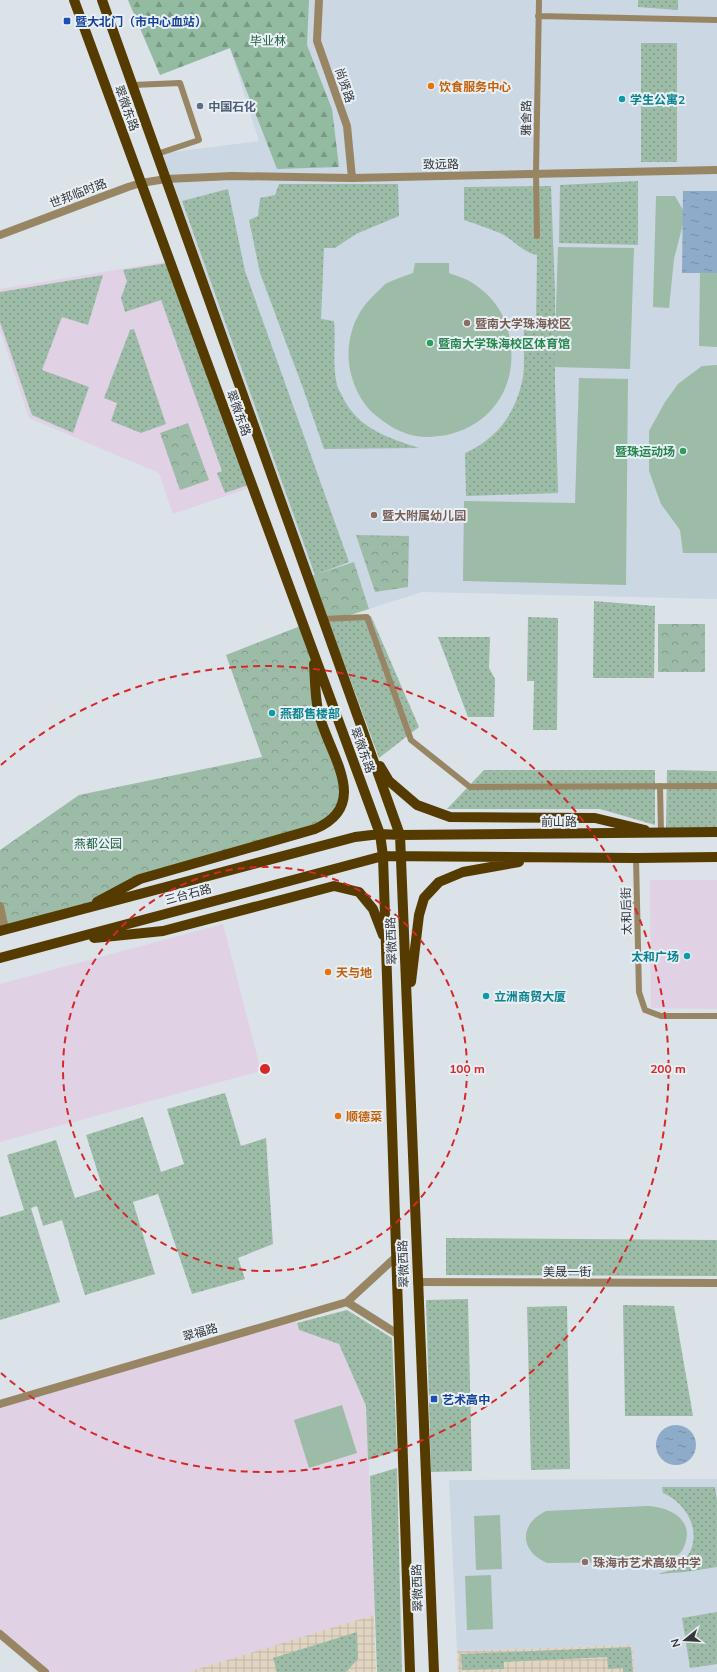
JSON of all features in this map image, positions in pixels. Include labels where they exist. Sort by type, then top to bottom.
[{"type":"main road","name":"翠微东路","points":[[74,0],[380,834],[383,856]]},
{"type":"main road","name":"翠微东路","points":[[102,0],[400,835],[401,856]]},
{"type":"main road","points":[[81,910],[140,879],[315,829],[328,822],[340,812],[344,794],[342,776],[318,711],[313,650]]},
{"type":"main road","points":[[371,753],[389,781],[416,805],[450,817],[595,818],[661,833]]},
{"type":"main road","name":"前山路","points":[[380,834],[717,832]]},
{"type":"main road","name":"三台石路","points":[[2,930],[354,837],[380,834]]},
{"type":"main road","name":"三台石路","points":[[0,958],[383,856],[401,856]]},
{"type":"main road","name":"翠微西路","points":[[383,856],[410,1672]]},
{"type":"main road","points":[[401,856],[636,858],[717,857]]},
{"type":"main road","name":"翠微西路","points":[[401,856],[417,1282],[434,1672]]},
{"type":"main road","points":[[407,1012],[419,915],[424,898],[439,882],[463,872],[545,857]]},
{"type":"main road","points":[[62,942],[163,931],[334,886],[359,892],[373,910],[386,943]]},
{"type":"street","name":"尚贤路","points":[[319,0],[317,41],[347,126],[352,178]]},
{"type":"street","name":"致远路","points":[[166,179],[232,176],[352,178],[717,170]]},
{"type":"street","name":"世邦临时路","points":[[0,235],[141,183],[166,179]]},
{"type":"street","points":[[0,906],[2,930]]},
{"type":"street","points":[[397,1256],[347,1302],[399,1335]]},
{"type":"street","name":"美晟一街","points":[[417,1282],[717,1284]]},
{"type":"street","name":"翠福路","points":[[0,1404],[347,1302]]},
{"type":"street","points":[[0,1634],[45,1672]]},
{"type":"lane","name":"雅舍路","points":[[537,236],[536,173],[539,0]]},
{"type":"lane","points":[[538,16],[717,20]]},
{"type":"lane","points":[[133,86],[180,83],[199,140],[157,154]]},
{"type":"lane","points":[[323,619],[367,617],[411,740],[470,787],[717,786]]},
{"type":"lane","points":[[660,786],[661,833]]},
{"type":"lane","name":"太和后街","points":[[636,858],[639,992],[645,1010],[661,1016],[717,1016]]},
{"type":"shaded area","name":"暨南大学珠海校区","points":[[128,0],[717,0],[717,599],[422,592],[369,609],[354,562],[309,577],[157,154],[259,141],[230,48],[160,75]]},
{"type":"shaded area","points":[[169,261],[252,487],[173,514],[159,473],[29,418],[0,330],[0,289]]},
{"type":"shaded area","name":"太和广场","points":[[650,880],[717,880],[717,1009],[651,1008]]},
{"type":"shaded area","points":[[223,924],[261,1071],[0,1142],[0,984]]},
{"type":"shaded area","points":[[295,1317],[298,1330],[339,1344],[366,1406],[375,1615],[188,1672],[46,1672],[0,1634],[0,1404]]},
{"type":"shaded area","name":"珠海市艺术高级中学","points":[[717,1479],[717,1672],[635,1672],[632,1645],[457,1651],[449,1480]]},
{"type":"shaded area","points":[[374,1615],[376,1672],[188,1672]]},
{"type":"shaded area","points":[[633,1645],[635,1672],[458,1672],[457,1651]]},
{"type":"green space","name":"毕业林","points":[[128,0],[309,0],[307,45],[332,109],[339,167],[277,169],[230,48],[160,75]]},
{"type":"green space","points":[[638,0],[678,0],[678,10],[638,7]]},
{"type":"green space","points":[[641,43],[677,43],[677,162],[641,162]]},
{"type":"green space","points":[[638,181],[638,245],[559,243],[560,185]]},
{"type":"green space","points":[[279,184],[398,184],[399,216],[356,234],[335,248],[324,248],[321,319],[334,321],[334,361],[337,385],[349,407],[356,416],[374,430],[419,448],[324,449],[260,273],[249,220],[258,216],[260,198],[275,195]]},
{"type":"green space","points":[[551,186],[555,293],[555,383],[558,493],[466,496],[465,453],[487,440],[504,423],[516,402],[520,390],[524,371],[524,327],[536,325],[537,255],[527,252],[500,233],[464,220],[464,187]]},
{"type":"green space","points":[[228,189],[245,271],[349,562],[315,575],[182,201]]},
{"type":"green space","points":[[656,196],[675,196],[683,210],[683,224],[674,259],[669,308],[653,307]]},
{"type":"green space","points":[[558,247],[634,248],[630,369],[554,367]]},
{"type":"green space","points":[[168,263],[248,485],[225,493],[217,473],[222,471],[161,300],[125,312],[121,298],[127,281],[123,270]]},
{"type":"green space","name":"暨南大学珠海校区体育馆","points":[[415,263],[449,263],[449,273],[471,282],[488,295],[493,301],[503,316],[510,340],[510,373],[505,388],[498,401],[489,413],[477,422],[463,430],[447,435],[429,437],[415,436],[400,431],[387,424],[374,414],[362,400],[357,391],[349,364],[348,354],[350,337],[361,310],[365,304],[386,284],[413,273]]},
{"type":"green space","points":[[700,273],[717,273],[717,347],[699,346]]},
{"type":"green space","points":[[103,275],[88,325],[62,317],[42,370],[89,387],[73,433],[32,415],[0,322],[0,292]]},
{"type":"green space","points":[[134,329],[166,424],[141,433],[111,421],[117,403],[104,398],[130,330]]},
{"type":"green space","name":"暨珠运动场","points":[[717,365],[717,553],[683,553],[680,530],[661,504],[649,471],[649,431],[665,402],[678,384],[702,366]]},
{"type":"green space","points":[[579,378],[628,379],[626,585],[463,581],[464,501],[575,503]]},
{"type":"green space","points":[[188,423],[209,480],[180,490],[160,433]]},
{"type":"green space","points":[[356,535],[409,536],[408,587],[375,592]]},
{"type":"green space","points":[[354,562],[369,609],[325,623],[308,577]]},
{"type":"green space","points":[[594,601],[655,606],[654,678],[593,678]]},
{"type":"green space","points":[[371,616],[419,727],[379,758],[329,622]]},
{"type":"green space","points":[[528,617],[558,618],[557,730],[533,730],[534,681],[527,681]]},
{"type":"green space","points":[[658,624],[705,624],[705,672],[658,672]]},
{"type":"green space","name":"燕都公园","points":[[303,625],[313,650],[318,711],[344,794],[328,822],[140,878],[81,910],[5,929],[0,905],[0,850],[79,795],[262,757],[226,655]]},
{"type":"green space","points":[[438,637],[490,637],[489,668],[495,679],[494,717],[468,717]]},
{"type":"green space","points":[[484,770],[655,770],[655,825],[600,809],[447,809]]},
{"type":"green space","points":[[667,770],[717,771],[717,828],[666,829]]},
{"type":"green space","points":[[225,1093],[241,1146],[266,1138],[273,1244],[238,1258],[245,1279],[192,1294],[158,1194],[133,1202],[155,1274],[85,1295],[62,1220],[43,1226],[37,1206],[31,1208],[60,1302],[0,1320],[0,1217],[24,1210],[7,1155],[56,1140],[75,1198],[103,1189],[86,1135],[143,1117],[161,1172],[184,1164],[167,1109]]},
{"type":"green space","points":[[446,1238],[717,1240],[717,1276],[446,1275]]},
{"type":"green space","points":[[468,1299],[472,1471],[431,1472],[426,1300]]},
{"type":"green space","points":[[623,1305],[674,1306],[693,1416],[625,1416]]},
{"type":"green space","points":[[567,1306],[570,1469],[531,1470],[527,1307]]},
{"type":"green space","points":[[347,1310],[392,1338],[397,1451],[368,1460],[366,1406],[339,1344],[299,1330],[297,1323]]},
{"type":"green space","points":[[342,1405],[357,1453],[309,1468],[294,1420]]},
{"type":"green space","points":[[397,1468],[402,1672],[377,1672],[370,1476]]},
{"type":"green space","points":[[662,1487],[715,1487],[717,1500],[717,1567],[658,1574],[678,1566],[687,1557],[692,1547],[694,1536],[688,1516],[682,1506],[663,1493]]},
{"type":"green space","points":[[646,1506],[662,1508],[676,1514],[685,1525],[687,1533],[686,1541],[680,1553],[675,1557],[651,1562],[547,1563],[531,1552],[527,1545],[527,1530],[537,1516],[546,1511]]},
{"type":"green space","points":[[500,1515],[502,1569],[476,1570],[474,1516]]},
{"type":"green space","points":[[491,1575],[493,1629],[467,1630],[465,1576]]},
{"type":"green space","points":[[717,1612],[717,1664],[690,1668],[682,1618]]},
{"type":"green space","points":[[357,1632],[358,1659],[346,1672],[277,1672],[273,1658]]},
{"type":"green space","points":[[631,1647],[633,1672],[623,1672],[623,1668],[608,1669],[607,1657],[504,1662],[504,1669],[462,1670],[461,1654]]},
{"type":"water","points":[[683,191],[717,191],[717,273],[682,273]]},
{"type":"water","points":[[680,1425],[687,1428],[693,1434],[696,1445],[695,1453],[687,1462],[680,1465],[672,1465],[665,1462],[657,1453],[656,1441],[659,1434],[668,1426]]},
{"type":"place","name":"暨大北门（市中心血站）","points":[[67,21]]},
{"type":"place","name":"饮食服务中心","points":[[431,86]]},
{"type":"place","name":"学生公寓2","points":[[622,99]]},
{"type":"place","name":"中国石化","points":[[200,106]]},
{"type":"place","name":"暨南大学珠海校区","points":[[467,323]]},
{"type":"place","name":"暨南大学珠海校区体育馆","points":[[430,343]]},
{"type":"place","name":"暨珠运动场","points":[[683,451]]},
{"type":"place","name":"暨大附属幼儿园","points":[[374,515]]},
{"type":"place","name":"燕都售楼部","points":[[272,713]]},
{"type":"place","name":"太和广场","points":[[687,956]]},
{"type":"place","name":"天与地","points":[[328,972]]},
{"type":"place","name":"立洲商贸大厦","points":[[486,996]]},
{"type":"place","name":"顺德菜","points":[[338,1116]]},
{"type":"place","name":"艺术高中","points":[[434,1399]]},
{"type":"place","name":"珠海市艺术高级中学","points":[[585,1562]]}]
